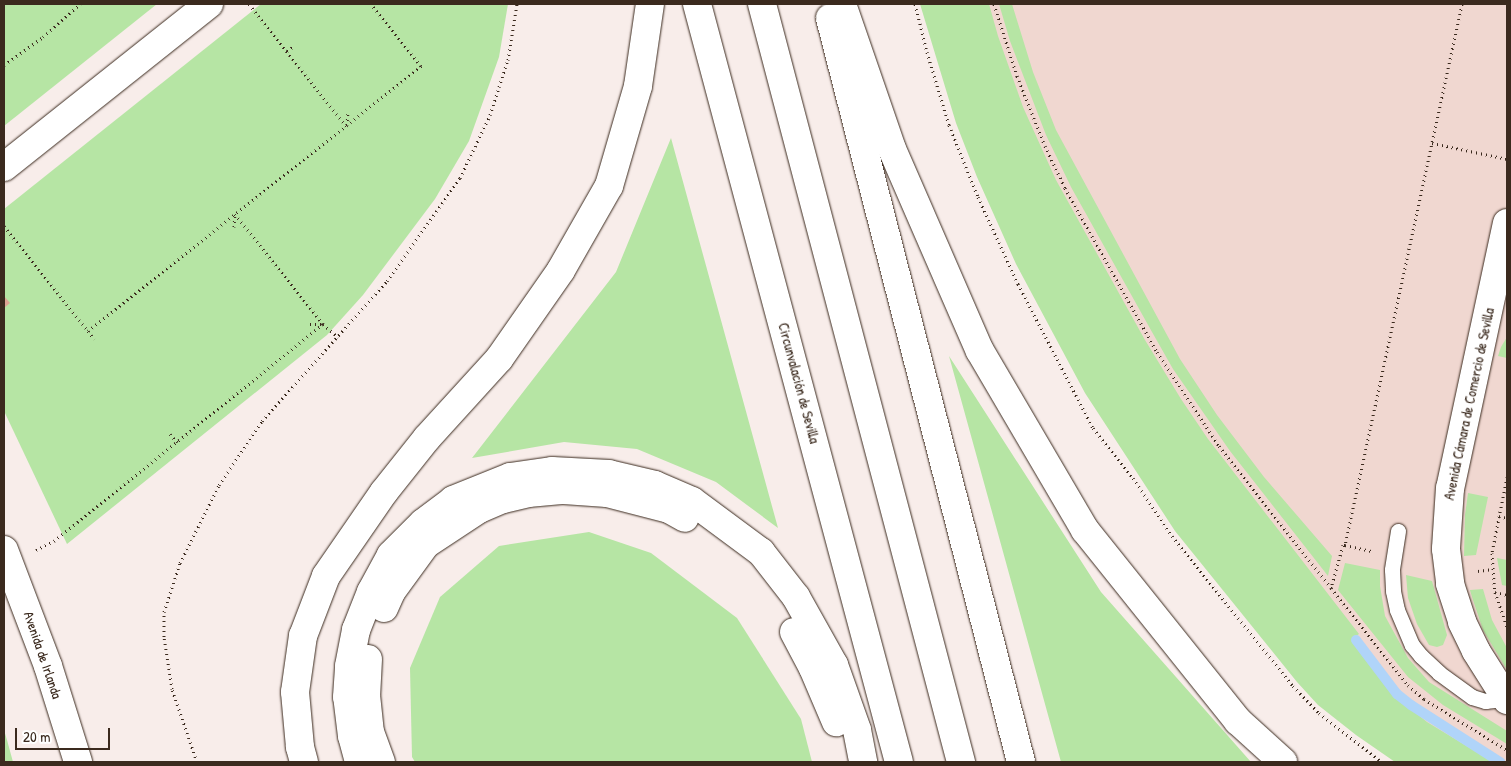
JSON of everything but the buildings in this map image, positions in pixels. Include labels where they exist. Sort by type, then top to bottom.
[{"type":"main road","points":[[4,167],[209,4]]},
{"type":"main road","points":[[304,762],[300,747],[295,692],[303,636],[326,576],[384,492],[414,454],[499,359],[561,270],[609,186],[638,86],[650,4]]},
{"type":"main road","name":"Circunvalación de Sevilla","points":[[697,4],[865,626],[899,762]]},
{"type":"main road","points":[[762,4],[961,762]]},
{"type":"main road","points":[[826,4],[1020,759]]},
{"type":"main road","points":[[842,4],[892,149],[980,351],[1085,530],[1238,721],[1283,762]]},
{"type":"main road","name":"Avenida Cámara de Comercio de Sevilla","points":[[1505,697],[1476,651],[1462,622],[1450,584],[1446,549],[1450,488],[1499,305],[1507,223]]},
{"type":"main road","points":[[359,762],[352,736],[347,697],[349,666],[356,630],[371,592],[391,555],[423,523],[453,500],[510,477],[552,471],[609,474],[655,485],[692,501],[761,552],[796,597],[834,665],[857,730],[863,762]]},
{"type":"main road","points":[[381,762],[370,732],[366,695],[367,662],[373,632],[391,592],[426,544],[479,509],[502,499],[564,490],[607,494],[669,509],[706,530],[747,561],[782,609],[813,668],[853,762]]},
{"type":"main road","name":"Avenida de Irlanda","points":[[4,550],[48,666],[78,762]]},
{"type":"lane","points":[[1398,531],[1392,570],[1393,591],[1397,610],[1412,645],[1439,673],[1472,696],[1485,701],[1505,697]]},
{"type":"path","points":[[4,65],[43,37],[80,4]]},
{"type":"path","points":[[249,4],[346,126]]},
{"type":"path","points":[[88,331],[421,66],[371,4]]},
{"type":"path","points":[[197,762],[172,689],[166,664],[164,612],[171,586],[199,524],[240,452],[262,422],[387,281],[460,178],[478,142],[508,60],[517,4]]},
{"type":"path","points":[[915,4],[949,125],[978,198],[1018,284],[1093,428],[1133,478],[1172,536],[1293,686],[1318,712],[1382,762]]},
{"type":"path","points":[[994,4],[1017,76],[1045,146],[1069,196],[1157,352],[1219,446],[1330,588]]},
{"type":"path","points":[[1338,561],[1343,545],[1345,546],[1462,4]]},
{"type":"path","points":[[287,51],[294,46]]},
{"type":"path","points":[[346,126],[348,112]]},
{"type":"path","points":[[1432,143],[1507,160]]},
{"type":"path","points":[[234,227],[235,214]]},
{"type":"path","points":[[235,214],[324,324],[338,337]]},
{"type":"path","points":[[4,226],[94,339]]},
{"type":"path","points":[[310,324],[324,324]]},
{"type":"path","points":[[54,541],[324,324]]},
{"type":"path","points":[[170,434],[177,442]]},
{"type":"path","points":[[1507,477],[1492,553],[1495,592],[1507,627]]},
{"type":"path","points":[[1499,516],[1507,518]]},
{"type":"path","points":[[1345,546],[1373,552]]},
{"type":"path","points":[[1495,592],[1507,595]]},
{"type":"shaded area","points":[[924,4],[1507,4],[1507,762],[1466,762],[1284,655]]},
{"type":"green space","points":[[4,4],[157,4],[4,126]]},
{"type":"green space","points":[[261,4],[508,4],[499,57],[469,141],[435,199],[363,295],[327,335],[67,544],[4,411],[4,209]]},
{"type":"green space","points":[[920,4],[989,4],[1023,107],[1056,180],[1145,340],[1181,399],[1208,439],[1359,634],[1352,639],[1394,695],[1427,722],[1493,762],[1395,762],[1356,735],[1318,705],[1297,682],[1175,531],[1085,393],[1016,264],[977,177],[956,123]]},
{"type":"green space","points":[[999,4],[1012,4],[1033,72],[1056,130],[1180,359],[1217,415],[1264,477],[1332,556],[1328,576],[1230,451],[1173,369],[1071,187],[1046,135],[1010,41]]},
{"type":"green space","points":[[671,138],[778,528],[716,482],[637,449],[564,442],[472,458],[616,272]]},
{"type":"green space","points":[[1507,337],[1507,358],[1498,356],[1501,347]]},
{"type":"green space","points":[[949,356],[1101,592],[1251,762],[1061,762]]},
{"type":"green space","points":[[1468,493],[1488,497],[1476,555],[1464,556],[1465,515]]},
{"type":"green space","points":[[589,532],[651,553],[737,618],[801,719],[812,762],[415,762],[412,757],[410,668],[440,597],[499,546]]},
{"type":"green space","points":[[1497,558],[1507,560],[1507,586],[1502,585]]},
{"type":"green space","points":[[1345,563],[1380,570],[1380,586],[1385,616],[1408,658],[1429,682],[1507,731],[1507,744],[1443,705],[1408,677],[1338,590]]},
{"type":"green space","points":[[1406,575],[1432,581],[1447,635],[1443,645],[1437,647],[1429,645],[1417,624],[1408,598]]},
{"type":"green space","points":[[1483,589],[1492,620],[1507,648],[1507,670],[1483,630],[1470,590]]},
{"type":"green space","points":[[4,730],[7,740],[13,762],[4,762]]},
{"type":"waterway","points":[[1356,640],[1397,694],[1500,762]]}]
